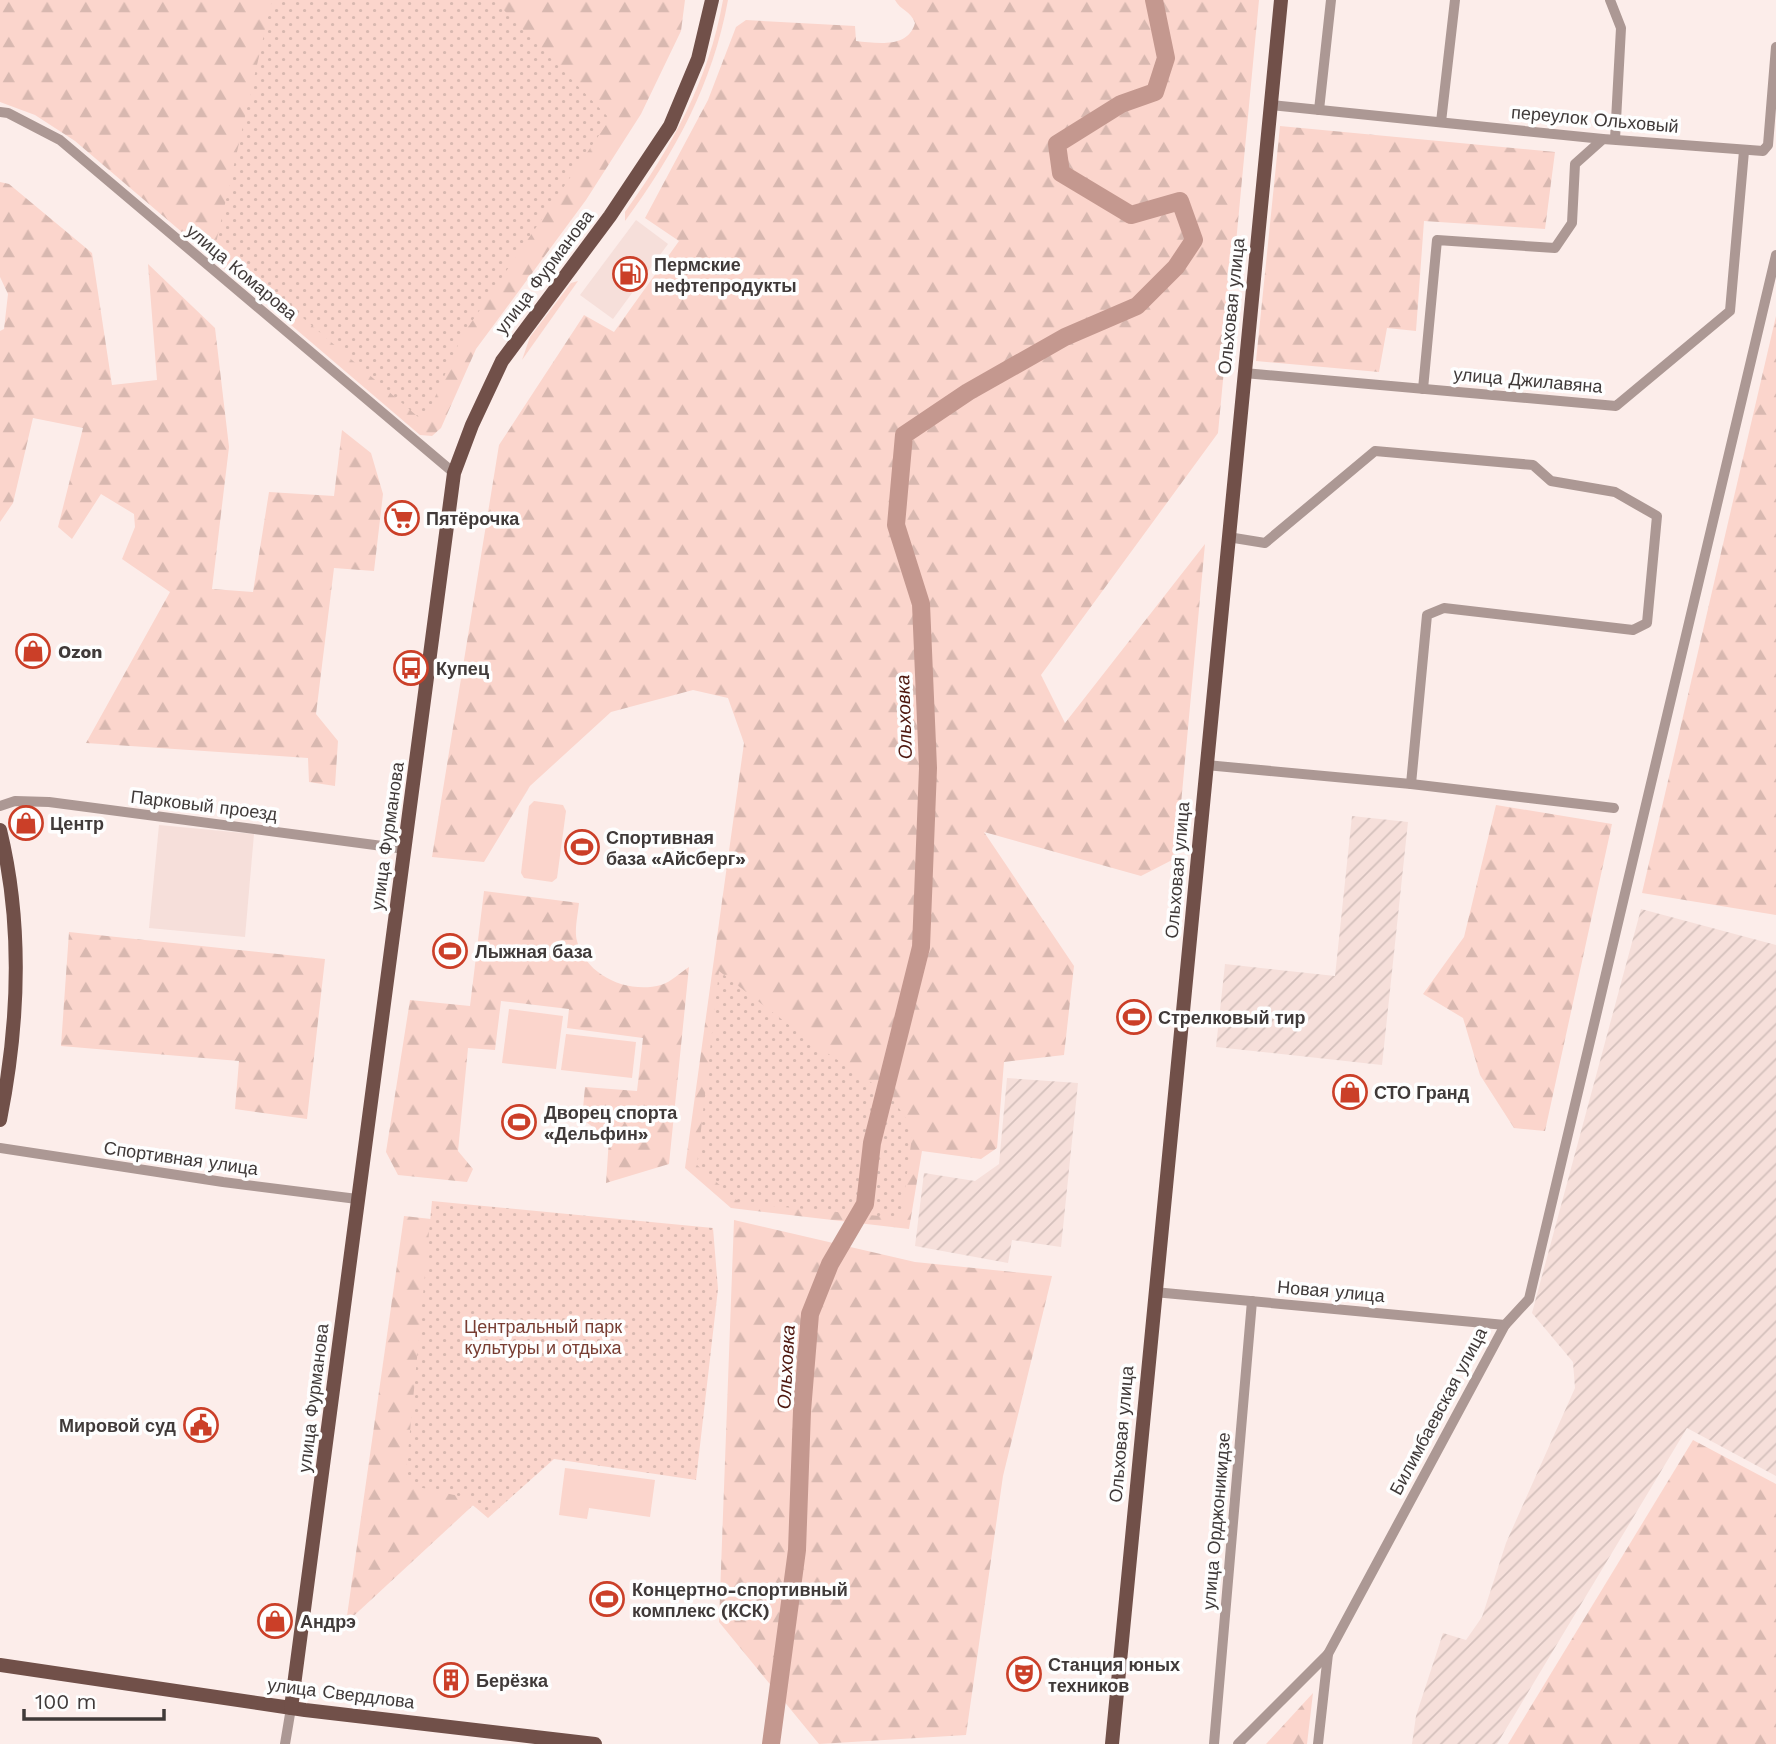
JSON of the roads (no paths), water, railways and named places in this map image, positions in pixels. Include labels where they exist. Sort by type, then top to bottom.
[{"type":"main road","name":"улица Фурманова","points":[[291,1708],[454,473],[472,425],[502,361],[610,216],[670,126],[698,59],[712,0]]},
{"type":"main road","name":"Ольховая улица","points":[[1112,1744],[1282,0]]},
{"type":"main road","points":[[0,830],[13,919],[17,981],[13,1046],[0,1120]]},
{"type":"main road","name":"улица Свердлова","points":[[0,1665],[291,1708],[589,1744]]},
{"type":"street","points":[[1319,110],[1331,0]]},
{"type":"street","points":[[1441,122],[1455,0]]},
{"type":"street","points":[[1610,0],[1621,28],[1615,139]]},
{"type":"street","points":[[1744,151],[1763,151],[1768,145],[1776,47]]},
{"type":"street","name":"переулок Ольховый","points":[[1271,105],[1744,151]]},
{"type":"street","name":"улица Комарова","points":[[0,113],[8,113],[60,140],[454,473]]},
{"type":"street","points":[[1423,389],[1437,240],[1555,248],[1572,223],[1575,164],[1602,139]]},
{"type":"street","name":"улица Джилавяна","points":[[1244,373],[1616,406],[1730,311],[1744,151]]},
{"type":"street","name":"Билимбаевская улица","points":[[1238,1744],[1328,1654],[1505,1325],[1529,1299],[1776,255]]},
{"type":"street","points":[[1228,537],[1265,542],[1375,451],[1533,465],[1551,481],[1615,492],[1657,516],[1647,623],[1633,630],[1444,608],[1427,615],[1411,784]]},
{"type":"street","points":[[1206,765],[1411,784],[1614,808]]},
{"type":"street","name":"Парковый проезд","points":[[0,806],[15,801],[49,802],[405,849]]},
{"type":"street","name":"Спортивная улица","points":[[0,1148],[223,1182],[358,1199]]},
{"type":"street","name":"Новая улица","points":[[1154,1292],[1505,1325]]},
{"type":"street","name":"улица Орджоникидзе","points":[[1214,1744],[1252,1301]]},
{"type":"street","points":[[1318,1744],[1328,1654]]},
{"type":"street","name":"улица Фурманова","points":[[285,1744],[291,1708]]},
{"type":"waterway","name":"Ольховка","points":[[771,1744],[797,1550],[802,1411],[810,1314],[830,1264],[865,1204],[872,1143],[921,947],[928,768],[921,604],[896,525],[904,435],[968,392],[1065,337],[1137,306],[1176,267],[1194,240],[1180,201],[1131,215],[1061,173],[1057,144],[1121,104],[1155,92],[1166,58],[1154,0]]},
{"type":"place","name":"Пермские нефтепродукты","points":[[630,274]]},
{"type":"place","name":"Пятёрочка","points":[[402,518]]},
{"type":"place","name":"Ozon","points":[[33,651]]},
{"type":"place","name":"Купец","points":[[411,668]]},
{"type":"place","name":"Центр","points":[[26,823]]},
{"type":"place","name":"Спортивная база «Айсберг»","points":[[582,847]]},
{"type":"place","name":"Лыжная база","points":[[450,951]]},
{"type":"place","name":"Стрелковый тир","points":[[1134,1017]]},
{"type":"place","name":"СТО Гранд","points":[[1350,1092]]},
{"type":"place","name":"Дворец спорта «Дельфин»","points":[[519,1122]]},
{"type":"place","name":"Мировой суд","points":[[201,1425]]},
{"type":"place","name":"Концертно-спортивный комплекс (КСК)","points":[[607,1599]]},
{"type":"place","name":"Андрэ","points":[[275,1621]]},
{"type":"place","name":"Станция юных техников","points":[[1024,1674]]},
{"type":"place","name":"Берёзка","points":[[451,1680]]},
{"type":"park label","name":"Центральный парк культуры и отдыха","points":[[543,1336]]}]
